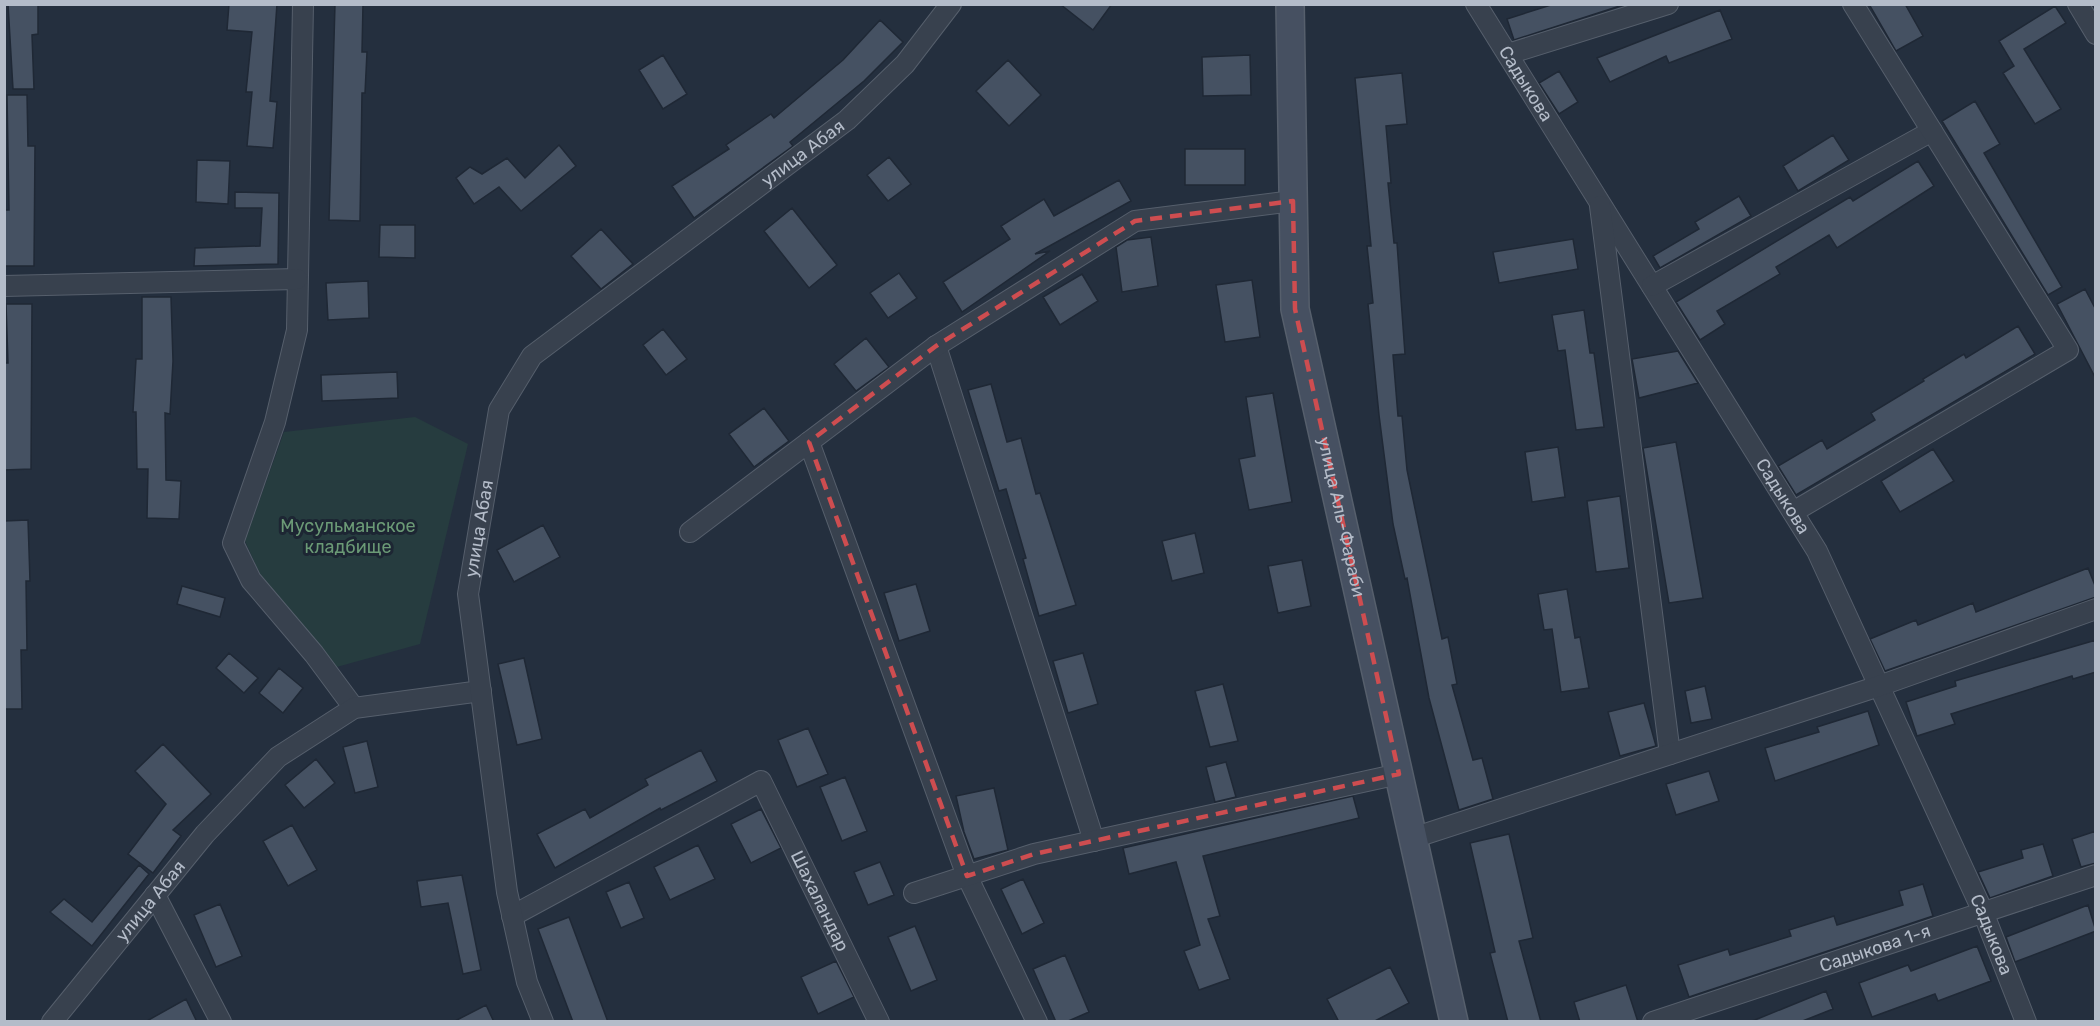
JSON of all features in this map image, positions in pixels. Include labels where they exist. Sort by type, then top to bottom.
[{"type":"main road","name":"улица Аль-Фараби","points":[[1290,4],[1295,309],[1454,1022]]},
{"type":"street","points":[[303,4],[297,330],[275,423],[233,543],[250,580],[314,654],[354,708]]},
{"type":"street","name":"улица Абая","points":[[52,1022],[205,834],[278,757],[354,708],[481,691],[468,594],[499,410],[532,356],[847,120],[905,64],[951,4]]},
{"type":"street","name":"Садыкова","points":[[1476,4],[1817,551],[1983,912],[2026,1022]]},
{"type":"street","points":[[1508,54],[1668,4]]},
{"type":"street","points":[[1793,512],[2068,350],[1853,4]]},
{"type":"street","points":[[2078,4],[2096,34]]},
{"type":"street","points":[[1652,286],[1932,131]]},
{"type":"street","points":[[1599,200],[1670,754]]},
{"type":"street","points":[[690,532],[936,346],[1135,221],[1293,201]]},
{"type":"street","points":[[4,286],[297,279]]},
{"type":"street","points":[[936,346],[1094,841]]},
{"type":"street","points":[[809,442],[967,876],[1037,1022]]},
{"type":"street","points":[[1413,838],[1879,686],[2096,609]]},
{"type":"street","points":[[481,691],[507,892],[527,982],[543,1022]]},
{"type":"street","points":[[914,893],[1034,854],[1399,774]]},
{"type":"street","name":"Шахаландар","points":[[513,916],[761,781],[873,1019]]},
{"type":"street","name":"Садыкова 1-я","points":[[1653,1022],[2096,875]]},
{"type":"street","points":[[156,895],[221,1022]]},
{"type":"highlighted area","points":[[1293,201],[1295,309],[1399,774],[1034,854],[967,876],[809,442],[936,346],[1135,221]]},
{"type":"green space","name":"Мусульманское кладбище","points":[[415,417],[468,444],[420,644],[333,668],[285,630],[245,541],[284,432]]},
{"type":"building","points":[[8,4],[38,4],[38,34],[32,35],[34,89],[13,89]]},
{"type":"building","points":[[229,4],[277,4],[270,101],[277,102],[273,148],[247,146],[252,92],[246,92],[252,32],[227,30]]},
{"type":"building","points":[[335,4],[363,4],[362,52],[367,52],[365,93],[362,93],[360,221],[329,220]]},
{"type":"building","points":[[1060,4],[1112,4],[1093,30]]},
{"type":"building","points":[[1554,4],[1626,4],[1514,40],[1507,19]]},
{"type":"building","points":[[1869,4],[1905,4],[1923,36],[1896,51]]},
{"type":"building","points":[[2055,6],[2066,23],[2024,49],[2061,109],[2035,124],[2003,73],[2014,66],[1999,41]]},
{"type":"building","points":[[1720,10],[1732,39],[1669,63],[1666,56],[1610,82],[1597,58]]},
{"type":"building","points":[[880,20],[903,42],[864,81],[790,142],[793,146],[694,218],[672,186],[729,149],[726,145],[771,114],[774,118],[843,60]]},
{"type":"building","points":[[663,55],[687,94],[663,109],[639,70]]},
{"type":"building","points":[[1250,55],[1251,95],[1203,96],[1202,57]]},
{"type":"building","points":[[1008,60],[1041,95],[1009,126],[976,91]]},
{"type":"building","points":[[1559,71],[1578,102],[1559,114],[1539,83]]},
{"type":"building","points":[[1402,73],[1407,124],[1386,126],[1391,183],[1388,183],[1394,243],[1397,243],[1405,354],[1393,355],[1398,416],[1402,416],[1407,470],[1442,639],[1448,637],[1457,684],[1452,685],[1473,760],[1482,758],[1493,799],[1459,810],[1429,698],[1407,578],[1405,579],[1393,524],[1368,304],[1373,303],[1367,246],[1371,246],[1355,78]]},
{"type":"building","points":[[7,95],[27,95],[28,146],[35,146],[34,266],[4,266],[4,210],[9,210]]},
{"type":"building","points":[[1975,101],[2000,144],[1984,153],[2062,287],[2048,295],[1942,121]]},
{"type":"building","points":[[1833,135],[1849,160],[1798,191],[1783,166]]},
{"type":"building","points":[[559,145],[576,166],[521,211],[499,187],[474,204],[456,178],[470,167],[482,174],[507,158],[525,178]]},
{"type":"building","points":[[1185,149],[1245,149],[1245,185],[1185,185]]},
{"type":"building","points":[[889,157],[911,184],[888,201],[867,175]]},
{"type":"building","points":[[197,160],[230,161],[228,204],[196,202]]},
{"type":"building","points":[[1918,161],[1934,186],[1837,248],[1829,235],[1776,267],[1780,274],[1717,311],[1725,324],[1700,340],[1676,302],[1850,197],[1853,201]]},
{"type":"building","points":[[1119,180],[1131,201],[1035,254],[1050,251],[962,312],[943,282],[1010,239],[1001,226],[1044,199],[1054,216]]},
{"type":"building","points":[[235,192],[279,193],[278,264],[194,266],[195,248],[260,246],[262,208],[235,208]]},
{"type":"building","points":[[1739,196],[1751,216],[1660,268],[1653,256],[1699,229],[1695,222]]},
{"type":"building","points":[[792,208],[837,265],[809,288],[764,231]]},
{"type":"building","points":[[380,225],[415,225],[415,258],[379,257]]},
{"type":"building","points":[[601,229],[633,264],[601,289],[571,256]]},
{"type":"building","points":[[1151,237],[1158,286],[1122,292],[1116,247],[1127,240]]},
{"type":"building","points":[[1573,239],[1578,269],[1499,283],[1493,252]]},
{"type":"building","points":[[899,273],[917,298],[888,318],[870,293]]},
{"type":"building","points":[[1082,274],[1098,301],[1060,325],[1043,297]]},
{"type":"building","points":[[1252,280],[1260,337],[1225,342],[1216,285]]},
{"type":"building","points":[[368,281],[369,318],[328,320],[326,283]]},
{"type":"building","points":[[2085,289],[2096,310],[2096,379],[2057,304]]},
{"type":"building","points":[[142,297],[171,297],[173,361],[170,414],[165,413],[166,480],[181,481],[179,519],[147,518],[148,469],[137,469],[136,412],[133,412],[136,359],[142,359]]},
{"type":"building","points":[[6,304],[32,304],[31,469],[4,470],[4,363],[8,363]]},
{"type":"building","points":[[1584,310],[1590,353],[1594,353],[1604,427],[1576,430],[1565,350],[1558,351],[1552,315]]},
{"type":"building","points":[[2018,326],[2035,354],[1796,495],[1778,466],[1822,440],[1827,449],[1875,420],[1871,413],[1924,381],[1923,379],[1964,354],[1966,358]]},
{"type":"building","points":[[663,329],[687,359],[666,375],[643,345]]},
{"type":"building","points":[[866,338],[889,367],[856,391],[834,364]]},
{"type":"building","points":[[1678,351],[1698,383],[1639,398],[1632,359]]},
{"type":"building","points":[[397,372],[398,398],[322,401],[321,375]]},
{"type":"building","points":[[991,384],[1007,442],[1021,438],[1036,494],[1040,493],[1076,605],[1039,616],[1023,559],[1026,558],[1006,489],[999,491],[968,390]]},
{"type":"building","points":[[1273,393],[1292,502],[1249,510],[1239,459],[1255,456],[1246,397]]},
{"type":"building","points":[[764,408],[789,441],[754,467],[729,434]]},
{"type":"building","points":[[1676,442],[1703,598],[1669,603],[1643,448]]},
{"type":"building","points":[[1558,447],[1565,497],[1532,502],[1525,452]]},
{"type":"building","points":[[1933,449],[1954,481],[1900,512],[1881,481]]},
{"type":"building","points":[[1620,496],[1629,568],[1596,572],[1587,501]]},
{"type":"building","points":[[28,520],[30,581],[26,581],[27,650],[21,650],[22,709],[4,709],[4,521]]},
{"type":"building","points":[[543,525],[560,557],[514,582],[497,550]]},
{"type":"building","points":[[1195,533],[1204,573],[1172,581],[1162,541]]},
{"type":"building","points":[[1302,560],[1311,606],[1278,613],[1268,566]]},
{"type":"building","points":[[2088,568],[2096,588],[2096,597],[1885,671],[1870,639],[1916,620],[1918,625],[1973,603],[1976,612]]},
{"type":"building","points":[[916,584],[930,631],[899,641],[884,593]]},
{"type":"building","points":[[182,586],[225,598],[220,617],[177,604]]},
{"type":"building","points":[[1567,589],[1575,638],[1580,637],[1589,688],[1561,692],[1552,629],[1544,630],[1538,594]]},
{"type":"building","points":[[2096,640],[2096,672],[2073,679],[2072,676],[1951,714],[1955,724],[1917,736],[1906,702],[1956,686],[1955,681]]},
{"type":"building","points":[[229,653],[258,678],[244,693],[216,668]]},
{"type":"building","points":[[1083,653],[1098,704],[1068,713],[1053,661]]},
{"type":"building","points":[[524,658],[542,739],[517,745],[498,664]]},
{"type":"building","points":[[279,668],[303,688],[283,713],[259,693]]},
{"type":"building","points":[[1223,684],[1238,741],[1210,747],[1195,691]]},
{"type":"building","points":[[1705,686],[1712,719],[1691,723],[1685,691]]},
{"type":"building","points":[[1644,703],[1656,746],[1620,756],[1608,712]]},
{"type":"building","points":[[1868,711],[1879,745],[1775,781],[1765,748],[1819,732],[1817,727]]},
{"type":"building","points":[[808,728],[828,774],[797,787],[778,740]]},
{"type":"building","points":[[367,741],[378,787],[355,793],[343,747]]},
{"type":"building","points":[[163,744],[211,794],[173,830],[181,836],[153,873],[128,854],[166,804],[135,771]]},
{"type":"building","points":[[701,750],[717,781],[661,810],[660,808],[555,868],[537,834],[585,809],[590,818],[648,785],[645,779]]},
{"type":"building","points":[[316,759],[335,783],[304,808],[285,785]]},
{"type":"building","points":[[1226,762],[1236,797],[1215,802],[1206,767]]},
{"type":"building","points":[[1709,771],[1719,801],[1676,815],[1666,784]]},
{"type":"building","points":[[845,777],[867,831],[842,841],[820,787]]},
{"type":"building","points":[[994,788],[1008,850],[974,859],[964,832],[956,796]]},
{"type":"building","points":[[1353,796],[1359,818],[1203,856],[1220,916],[1208,919],[1230,979],[1199,990],[1184,951],[1200,945],[1176,862],[1129,874],[1123,848]]},
{"type":"building","points":[[761,809],[781,848],[751,863],[731,824]]},
{"type":"building","points":[[292,825],[317,870],[288,886],[263,841]]},
{"type":"building","points":[[2096,831],[2096,863],[2081,867],[2072,839]]},
{"type":"building","points":[[1509,834],[1533,938],[1519,941],[1541,1022],[1508,1022],[1490,953],[1495,952],[1470,843]]},
{"type":"building","points":[[2043,844],[2053,876],[1990,898],[1978,872],[2023,858],[2021,850]]},
{"type":"building","points":[[698,845],[715,879],[670,900],[654,867]]},
{"type":"building","points":[[880,862],[894,895],[868,905],[854,872]]},
{"type":"building","points":[[139,865],[149,874],[92,946],[50,912],[64,899],[92,922]]},
{"type":"building","points":[[462,875],[481,970],[463,974],[448,903],[421,907],[417,881]]},
{"type":"building","points":[[1023,879],[1044,923],[1022,934],[1001,889]]},
{"type":"building","points":[[629,882],[644,918],[621,928],[606,892]]},
{"type":"building","points":[[1923,884],[1933,916],[1689,997],[1678,965],[1728,949],[1730,955],[1791,936],[1789,930],[1834,916],[1837,925],[1903,905],[1899,891]]},
{"type":"building","points":[[220,904],[242,956],[216,967],[194,915]]},
{"type":"building","points":[[2088,905],[2096,931],[2015,962],[2006,937]]},
{"type":"building","points":[[569,917],[608,1022],[573,1022],[538,929]]},
{"type":"building","points":[[915,926],[937,980],[911,991],[888,937]]},
{"type":"building","points":[[1977,946],[1991,981],[1938,1001],[1935,994],[1872,1017],[1859,983],[1908,965],[1911,971]]},
{"type":"building","points":[[1065,955],[1089,1012],[1066,1022],[1056,1022],[1033,969]]},
{"type":"building","points":[[836,961],[854,997],[818,1014],[801,977]]},
{"type":"building","points":[[1390,967],[1409,1003],[1373,1022],[1339,1022],[1327,999]]},
{"type":"building","points":[[1626,985],[1638,1022],[1580,1022],[1574,1002]]},
{"type":"building","points":[[1826,991],[1833,1009],[1800,1022],[1750,1022]]},
{"type":"building","points":[[186,999],[197,1022],[145,1022]]},
{"type":"building","points":[[486,1005],[494,1022],[453,1022]]}]
